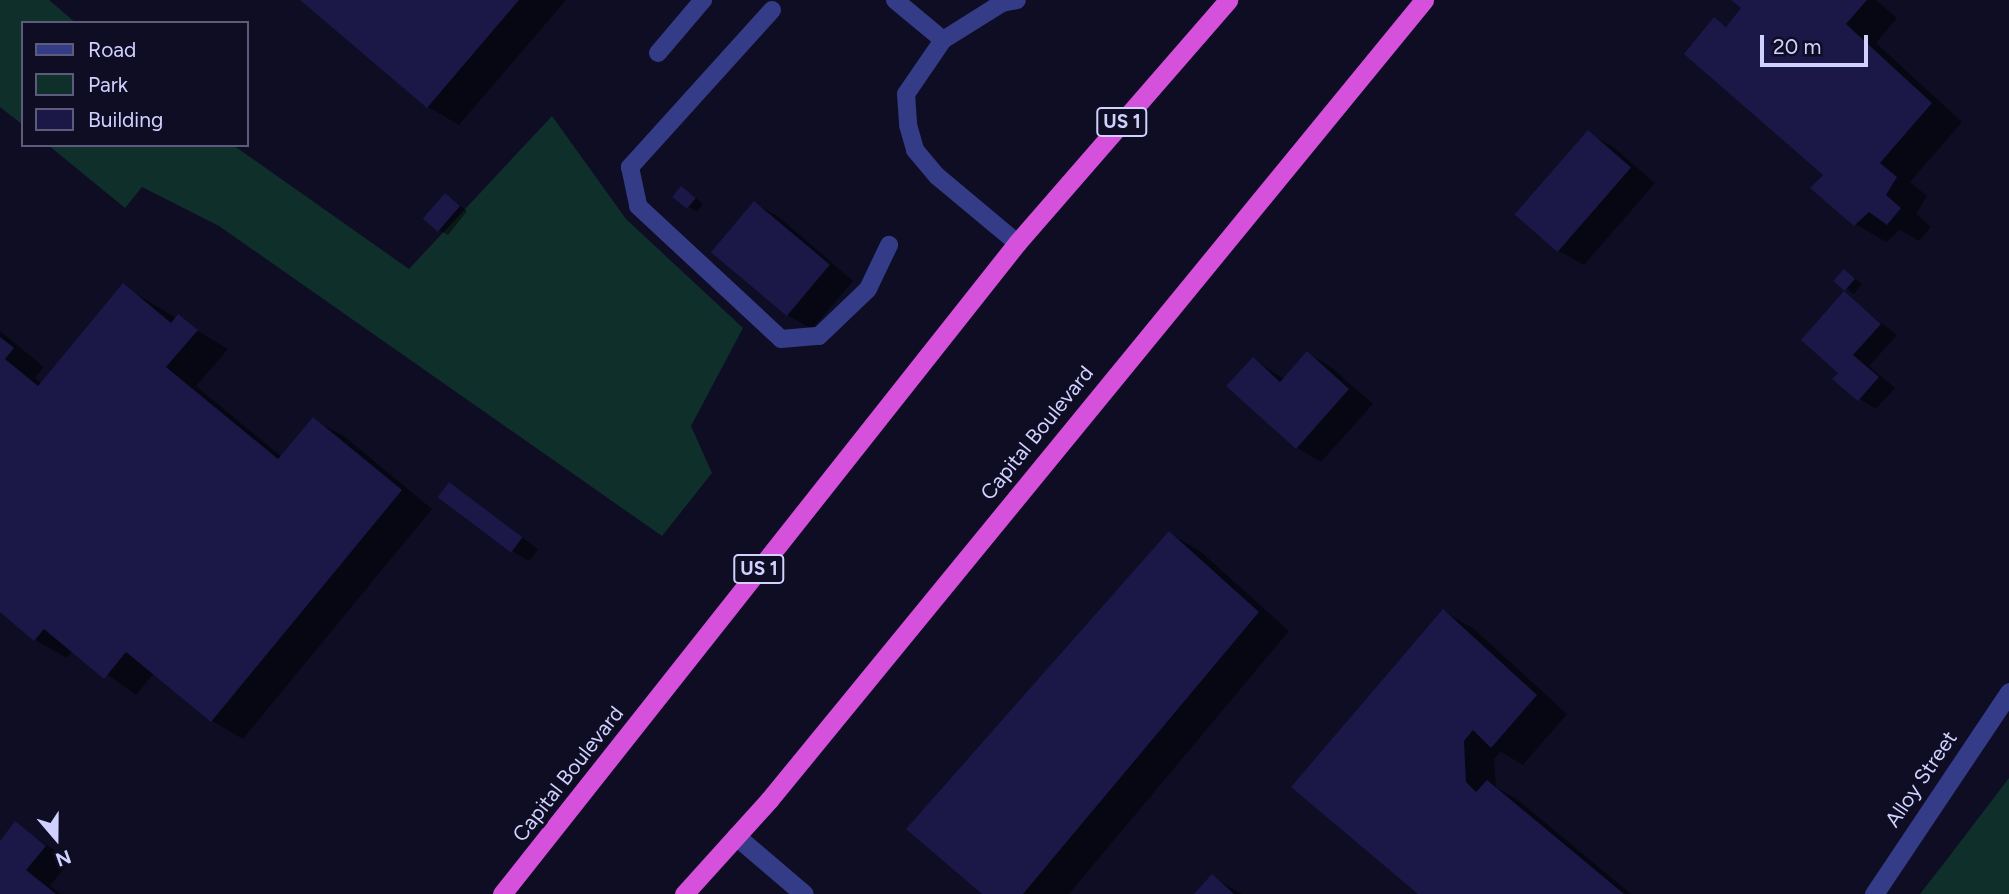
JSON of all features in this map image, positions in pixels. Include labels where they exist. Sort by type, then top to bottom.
[{"type":"highway","name":"Capital Boulevard","points":[[502,894],[1017,243],[1228,0]]},
{"type":"highway","name":"Capital Boulevard","points":[[684,894],[736,835],[1424,0]]},
{"type":"street","name":"Alloy Street","points":[[1874,894],[2009,692]]},
{"type":"street","points":[[736,835],[804,894]]},
{"type":"lane","points":[[658,53],[703,0]]},
{"type":"lane","points":[[895,0],[943,40]]},
{"type":"lane","points":[[1017,0],[1002,3],[943,40],[906,94],[908,125],[915,150],[946,184],[1017,243]]},
{"type":"lane","points":[[772,10],[630,167],[638,206],[781,339],[819,336],[868,289],[889,245]]},
{"type":"green space","points":[[0,0],[49,0],[74,21],[21,21],[21,123],[0,107]]},
{"type":"green space","points":[[552,116],[626,219],[743,328],[691,426],[712,473],[662,536],[219,226],[142,187],[125,208],[50,147],[236,147],[409,269]]},
{"type":"green space","points":[[2009,778],[2009,894],[1920,894],[1948,858]]},
{"type":"building","points":[[300,0],[519,0],[427,108]]},
{"type":"building","points":[[1731,0],[1867,0],[1846,24],[1932,103],[1880,163],[1897,177],[1886,195],[1901,208],[1887,225],[1869,212],[1854,226],[1810,188],[1823,175],[1684,54],[1714,17],[1726,27],[1741,8]]},
{"type":"building","points":[[1588,130],[1631,167],[1558,252],[1515,215]]},
{"type":"building","points":[[681,186],[696,198],[687,209],[672,197]]},
{"type":"building","points":[[445,193],[460,206],[438,232],[423,219]]},
{"type":"building","points":[[754,201],[830,265],[787,316],[711,252]]},
{"type":"building","points":[[1844,269],[1855,279],[1844,291],[1833,281]]},
{"type":"building","points":[[123,283],[171,323],[178,314],[198,330],[166,367],[278,459],[313,417],[402,490],[211,722],[126,652],[104,679],[44,629],[34,641],[0,612],[0,337],[14,348],[5,359],[38,386]]},
{"type":"building","points":[[1844,291],[1881,324],[1853,355],[1879,377],[1858,401],[1832,379],[1838,373],[1801,340]]},
{"type":"building","points":[[1307,351],[1349,389],[1296,449],[1226,386],[1253,357],[1280,382]]},
{"type":"building","points":[[449,482],[522,537],[511,553],[438,497]]},
{"type":"building","points":[[1169,531],[1259,612],[1023,894],[982,894],[906,829]]},
{"type":"building","points":[[1443,609],[1537,695],[1491,748],[1473,730],[1464,741],[1466,782],[1476,792],[1487,780],[1624,894],[1418,894],[1291,787]]},
{"type":"building","points":[[15,821],[46,846],[26,870],[56,894],[0,894],[0,841]]},
{"type":"building","points":[[1212,874],[1234,894],[1194,894]]}]
